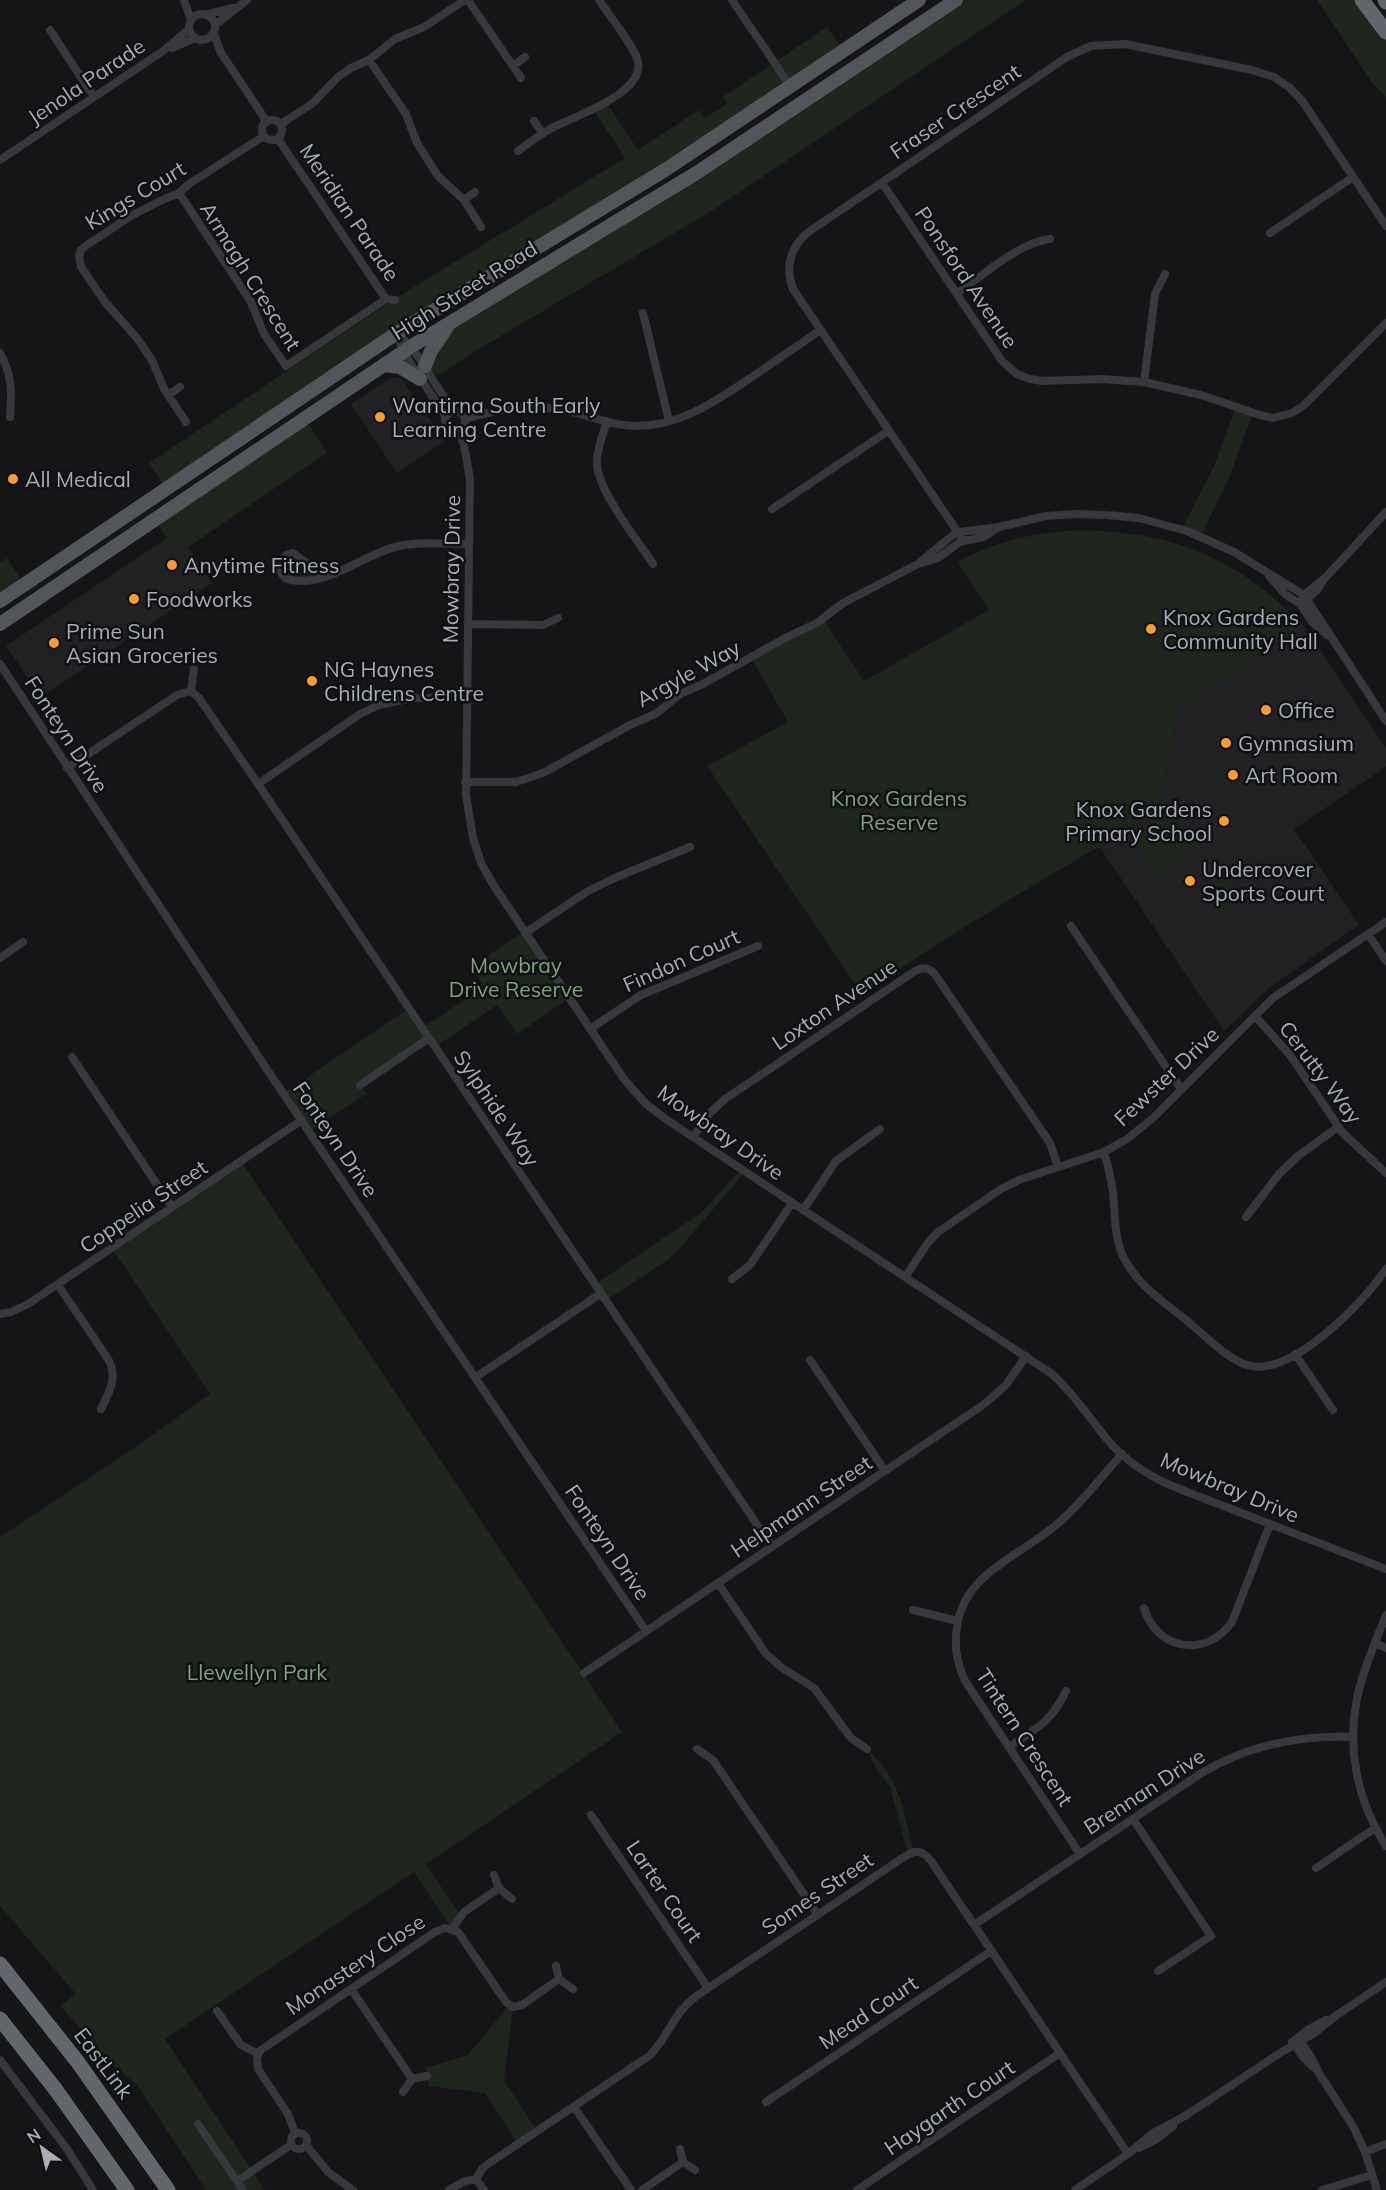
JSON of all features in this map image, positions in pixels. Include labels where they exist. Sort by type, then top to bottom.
[{"type":"highway","points":[[1362,0],[1386,32]]},
{"type":"highway","name":"EastLink","points":[[0,1964],[77,2061],[168,2190]]},
{"type":"highway","points":[[0,2019],[62,2099],[127,2190]]},
{"type":"main road","name":"High Street Road","points":[[0,601],[397,333],[683,159],[919,0]]},
{"type":"main road","name":"High Street Road","points":[[0,624],[408,349],[698,172],[956,0]]},
{"type":"main road","points":[[584,220],[588,226],[603,230]]},
{"type":"main road","points":[[384,365],[423,373],[431,351],[452,321]]},
{"type":"main road","points":[[126,516],[161,515]]},
{"type":"street","points":[[185,0],[206,14],[215,29],[220,53]]},
{"type":"street","points":[[185,0],[190,25],[200,39],[220,53],[267,122]]},
{"type":"street","points":[[215,29],[236,7],[247,0]]},
{"type":"street","points":[[281,124],[313,104],[345,72],[369,60],[395,39],[424,27],[467,0],[521,78]]},
{"type":"street","points":[[518,151],[543,134],[600,106],[630,85],[637,75],[636,55],[599,0]]},
{"type":"street","points":[[732,0],[790,86]]},
{"type":"street","points":[[206,14],[236,7]]},
{"type":"street","name":"Jenola Parade","points":[[0,160],[163,51],[190,25],[196,15],[206,14]]},
{"type":"street","name":"Jenola Parade","points":[[163,51],[200,39],[215,29]]},
{"type":"street","points":[[50,30],[94,97]]},
{"type":"street","name":"Fraser Crescent","points":[[958,538],[797,296],[790,281],[789,263],[794,248],[807,233],[1067,57],[1091,46],[1117,43],[1217,62],[1274,77],[1297,95],[1386,226]]},
{"type":"street","points":[[513,66],[525,57]]},
{"type":"street","points":[[369,60],[409,119],[417,143],[438,176],[464,200],[481,227]]},
{"type":"street","points":[[276,121],[281,124],[283,130],[278,139],[272,141],[264,136],[262,130],[267,122],[276,121]]},
{"type":"street","points":[[534,121],[543,134]]},
{"type":"street","name":"Kings Court","points":[[186,422],[168,395],[152,360],[130,328],[102,298],[81,267],[79,255],[83,247],[131,216],[179,193],[189,184],[264,136]]},
{"type":"street","name":"Meridian Parade","points":[[278,139],[391,299]]},
{"type":"street","points":[[1270,233],[1353,177]]},
{"type":"street","name":"Ponsford Avenue","points":[[882,183],[998,355],[1017,375],[1043,381],[1101,379],[1144,382],[1201,394],[1260,415],[1279,417],[1303,406],[1386,323]]},
{"type":"street","points":[[464,200],[475,192]]},
{"type":"street","name":"Armagh Crescent","points":[[179,193],[251,302],[264,334],[286,366],[391,299]]},
{"type":"street","points":[[957,293],[1024,247],[1050,239]]},
{"type":"street","points":[[1144,382],[1155,294],[1165,274]]},
{"type":"street","points":[[643,313],[669,422]]},
{"type":"street","points":[[465,419],[491,412],[532,407],[558,409],[638,426],[669,422],[700,410],[820,330]]},
{"type":"street","points":[[397,333],[423,373],[446,417]]},
{"type":"street","points":[[408,349],[423,373],[447,402],[465,419],[464,426],[459,430],[449,429],[445,424],[446,417],[450,412],[456,411]]},
{"type":"street","points":[[0,353],[11,382],[10,417]]},
{"type":"street","points":[[168,395],[180,387]]},
{"type":"street","points":[[607,421],[598,455],[598,475],[606,494],[653,564]]},
{"type":"street","name":"Mowbray Drive","points":[[459,430],[470,479],[465,782],[468,817],[481,863],[494,886],[618,1072],[653,1109],[693,1137],[1052,1374],[1106,1438],[1138,1467],[1171,1486],[1386,1569]]},
{"type":"street","points":[[772,509],[888,431]]},
{"type":"street","points":[[1304,600],[1386,512]]},
{"type":"street","points":[[958,538],[1035,518],[1077,514],[1107,514],[1140,519],[1201,536],[1234,552],[1304,600],[1386,721]]},
{"type":"street","name":"Argyle Way","points":[[465,782],[516,782],[543,773],[630,725],[657,713],[680,694],[703,684],[788,637],[810,628],[837,606],[918,564],[958,538]]},
{"type":"street","points":[[329,574],[311,567],[293,553],[286,555],[278,563],[280,573],[290,579],[311,581],[329,574],[380,552],[400,545],[469,544]]},
{"type":"street","points":[[468,624],[543,625],[558,618]]},
{"type":"street","name":"Fonteyn Drive","points":[[0,664],[302,1120],[646,1631]]},
{"type":"street","points":[[67,768],[177,695],[190,692],[194,669]]},
{"type":"street","name":"Sylphide Way","points":[[190,692],[200,698],[772,1547]]},
{"type":"street","points":[[258,784],[360,714],[379,705],[403,699],[466,698]]},
{"type":"street","points":[[525,933],[588,891],[690,847]]},
{"type":"street","name":"Fewster Drive","points":[[905,1277],[932,1237],[1010,1185],[1119,1145],[1141,1128],[1281,992],[1386,922]]},
{"type":"street","points":[[1071,926],[1181,1089]]},
{"type":"street","points":[[1368,934],[1386,961]]},
{"type":"street","points":[[0,958],[23,942]]},
{"type":"street","name":"Findon Court","points":[[590,1029],[641,995],[758,946]]},
{"type":"street","name":"Loxton Avenue","points":[[693,1137],[714,1108],[725,1099],[915,971],[923,968],[931,969],[948,992],[1050,1143],[1058,1167]]},
{"type":"street","name":"Cerutty Way","points":[[1255,1016],[1298,1065],[1338,1127],[1361,1152],[1386,1173]]},
{"type":"street","points":[[360,1085],[429,1038]]},
{"type":"street","points":[[72,1057],[172,1207]]},
{"type":"street","name":"Coppelia Street","points":[[0,1314],[22,1307],[58,1285],[302,1120]]},
{"type":"street","points":[[1246,1217],[1279,1174],[1298,1156],[1338,1127]]},
{"type":"street","points":[[803,1210],[836,1161],[880,1129]]},
{"type":"street","points":[[1104,1152],[1112,1181],[1115,1226],[1120,1247],[1128,1265],[1140,1281],[1238,1362],[1254,1367],[1268,1367],[1295,1354],[1356,1307],[1386,1269]]},
{"type":"street","points":[[732,1279],[750,1265],[792,1203]]},
{"type":"street","points":[[58,1285],[108,1359],[112,1369],[111,1388],[101,1409]]},
{"type":"street","points":[[476,1377],[600,1294]]},
{"type":"street","points":[[1295,1354],[1333,1410]]},
{"type":"street","name":"Helpmann Street","points":[[584,1673],[993,1397],[1012,1377],[1026,1356]]},
{"type":"street","points":[[810,1360],[885,1471]]},
{"type":"street","name":"Tintern Crescent","points":[[1080,1854],[969,1689],[962,1675],[956,1650],[958,1622],[968,1597],[979,1580],[1062,1520],[1122,1454]]},
{"type":"street","points":[[1144,1608],[1155,1630],[1176,1643],[1199,1645],[1214,1639],[1232,1622],[1270,1524]]},
{"type":"street","points":[[718,1583],[766,1654],[781,1667],[814,1688],[851,1738],[867,1749]]},
{"type":"street","points":[[913,1610],[958,1622]]},
{"type":"street","points":[[1386,1615],[1358,1694],[1353,1737],[1355,1764],[1361,1791],[1375,1828],[1386,1846]]},
{"type":"street","points":[[1375,1643],[1386,1648]]},
{"type":"street","points":[[1009,1747],[1043,1724],[1057,1709],[1066,1691]]},
{"type":"street","name":"Brennan Drive","points":[[974,1925],[1200,1774],[1239,1754],[1290,1741],[1353,1737]]},
{"type":"street","points":[[697,1749],[713,1760],[818,1915]]},
{"type":"street","name":"Larter Court","points":[[591,1815],[708,1988]]},
{"type":"street","points":[[1133,1819],[1211,1936],[1158,1971]]},
{"type":"street","points":[[1316,1868],[1375,1828]]},
{"type":"street","name":"Somes Street","points":[[449,2190],[463,2182],[476,2179],[488,2164],[649,2055],[655,2050],[684,2007],[708,1988],[908,1854],[920,1851],[931,1861],[1128,2154]]},
{"type":"street","points":[[494,1875],[499,1888],[512,1899]]},
{"type":"street","points":[[452,1929],[464,1912],[499,1888]]},
{"type":"street","name":"Monastery Close","points":[[259,2054],[264,2047],[442,1929],[452,1929],[460,1935],[510,2006],[522,2005],[559,1979]]},
{"type":"street","name":"Mead Court","points":[[766,2102],[991,1951]]},
{"type":"street","points":[[556,1966],[559,1979],[573,1989]]},
{"type":"street","points":[[1075,2190],[1128,2154],[1157,2139],[1185,2116],[1297,2042],[1315,2025],[1337,2015],[1386,1982]]},
{"type":"street","points":[[351,1989],[412,2079]]},
{"type":"street","points":[[218,2011],[239,2043],[259,2054],[256,2061],[258,2069],[288,2114],[296,2133]]},
{"type":"street","points":[[1297,2042],[1305,2059],[1319,2073],[1348,2117],[1365,2152],[1377,2190]]},
{"type":"street","name":"Haygarth Court","points":[[857,2190],[1060,2053]]},
{"type":"street","points":[[0,2060],[67,2149],[93,2190]]},
{"type":"street","points":[[403,2092],[412,2079],[427,2076]]},
{"type":"street","points":[[574,2107],[631,2190]]},
{"type":"street","points":[[198,2124],[243,2190]]},
{"type":"street","points":[[291,2145],[291,2138],[301,2132],[307,2140],[306,2145],[328,2172],[353,2190]]},
{"type":"street","points":[[1365,2152],[1386,2144]]},
{"type":"street","points":[[237,2181],[291,2145]]},
{"type":"street","points":[[291,2145],[298,2149],[306,2145]]},
{"type":"street","points":[[680,2149],[683,2162],[695,2170]]},
{"type":"street","points":[[642,2190],[683,2162]]},
{"type":"street","points":[[1322,2190],[1372,2175]]},
{"type":"street","points":[[476,2179],[484,2190]]},
{"type":"shaded area","points":[[392,377],[402,379],[444,441],[397,473],[351,404]]},
{"type":"shaded area","points":[[167,538],[188,547],[212,583],[41,697],[6,646]]},
{"type":"shaded area","name":"Knox Gardens Primary School","points":[[1303,625],[1386,748],[1386,767],[1294,829],[1359,925],[1269,988],[1224,1031],[1099,846],[1160,811],[1178,709]]},
{"type":"green space","points":[[956,0],[1026,0],[713,210],[472,353],[443,373],[430,374],[427,360],[440,336]]},
{"type":"green space","points":[[1317,0],[1362,0],[1386,32],[1386,97],[1373,84]]},
{"type":"green space","points":[[827,27],[843,51],[166,489],[149,463],[401,295],[625,158],[594,110],[606,102],[638,150],[699,110],[705,118],[727,104],[723,97]]},
{"type":"green space","points":[[1236,406],[1253,412],[1229,478],[1201,536],[1182,529],[1214,466]]},
{"type":"green space","points":[[304,418],[327,453],[188,547],[167,538],[155,520]]},
{"type":"green space","name":"Knox Gardens Reserve","points":[[1079,530],[1145,536],[1202,553],[1253,582],[1278,601],[1303,625],[1178,709],[1160,811],[972,923],[862,994],[707,766],[788,722],[751,658],[823,619],[864,681],[989,610],[957,562],[987,548],[1016,539]]},
{"type":"green space","points":[[299,556],[321,578],[285,578],[279,561]]},
{"type":"green space","points":[[7,558],[24,585],[0,601],[0,563]]},
{"type":"green space","points":[[1170,810],[1197,850],[1158,877],[1131,837]]},
{"type":"green space","points":[[1225,880],[1240,903],[1223,914],[1208,891]]},
{"type":"green space","name":"Mowbray Drive Reserve","points":[[524,931],[569,998],[517,1034],[497,1005],[435,1047],[429,1039],[361,1086],[366,1094],[310,1131],[284,1093],[409,1008],[422,1028],[484,987],[471,967]]},
{"type":"green space","name":"Llewellyn Park","points":[[241,1161],[622,1732],[426,1864],[460,1915],[452,1929],[414,1872],[165,2039],[265,2190],[206,2190],[138,2086],[115,2067],[60,2006],[76,1994],[0,1906],[0,1537],[131,1450],[210,1394],[112,1248]]},
{"type":"green space","points":[[741,1169],[745,1172],[669,1259],[605,1301],[594,1285],[702,1212]]},
{"type":"green space","points":[[867,1749],[887,1772],[899,1796],[913,1851],[908,1854],[890,1787],[874,1765]]},
{"type":"green space","points":[[509,2005],[513,2007],[504,2080],[537,2131],[518,2144],[485,2093],[429,2086],[425,2068],[468,2055]]},
{"type":"place","name":"Wantirna South Early Learning Centre","points":[[380,417]]},
{"type":"place","name":"All Medical","points":[[13,479]]},
{"type":"place","name":"Anytime Fitness","points":[[172,565]]},
{"type":"place","name":"Foodworks","points":[[134,599]]},
{"type":"place","name":"Knox Gardens Community Hall","points":[[1151,629]]},
{"type":"place","name":"Prime Sun Asian Groceries","points":[[54,643]]},
{"type":"place","name":"NG Haynes Childrens Centre","points":[[312,681]]},
{"type":"place","name":"Office","points":[[1266,710]]},
{"type":"place","name":"Gymnasium","points":[[1226,743]]},
{"type":"place","name":"Art Room","points":[[1233,775]]},
{"type":"place","name":"Knox Gardens Primary School","points":[[1224,821]]},
{"type":"place","name":"Undercover Sports Court","points":[[1190,881]]}]
